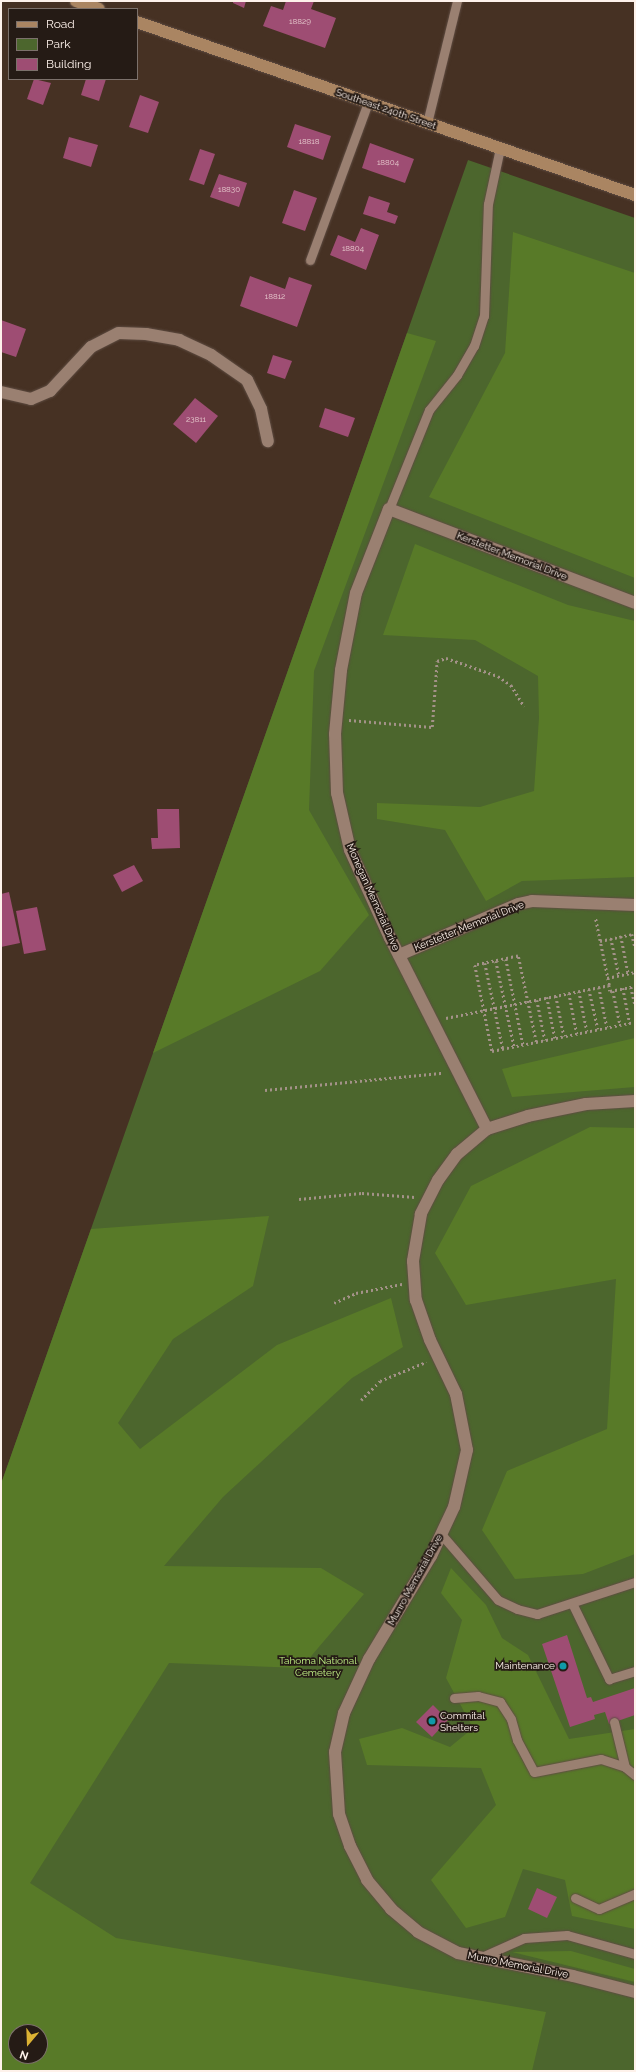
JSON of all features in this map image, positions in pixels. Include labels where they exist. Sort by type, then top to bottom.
[{"type":"main road","points":[[76,1],[96,8]]},
{"type":"main road","name":"Southeast 240th Street","points":[[138,22],[635,195]]},
{"type":"street","points":[[1,392],[31,399],[50,390],[90,346],[119,333],[146,334],[179,340],[211,355],[246,380],[261,409],[268,441]]},
{"type":"street","name":"Kerstetter Memorial Drive","points":[[389,509],[635,602]]},
{"type":"street","name":"Monegan Memorial Drive","points":[[389,509],[356,593],[342,670],[336,719],[337,793],[350,850],[399,955],[487,1129]]},
{"type":"street","name":"Kerstetter Memorial Drive","points":[[399,955],[518,904],[532,901],[592,905],[635,905]]},
{"type":"street","name":"Munro Memorial Drive","points":[[635,1101],[586,1104],[528,1116],[487,1129],[457,1154],[438,1180],[421,1214],[413,1261],[416,1300],[438,1357],[456,1394],[466,1450],[454,1507],[431,1556],[369,1659],[344,1713],[335,1752],[339,1814],[350,1846],[367,1880],[391,1909],[418,1932],[458,1953],[573,1976],[635,1992]]},
{"type":"lane","points":[[427,123],[457,1]]},
{"type":"lane","points":[[310,260],[368,102]]},
{"type":"lane","points":[[389,509],[429,410],[457,375],[474,346],[484,316],[488,204],[500,148]]},
{"type":"lane","points":[[441,1534],[498,1600],[517,1609],[537,1614],[635,1582]]},
{"type":"lane","points":[[572,1603],[609,1679],[635,1671]]},
{"type":"lane","points":[[454,1698],[478,1696],[500,1702],[511,1718],[517,1740],[534,1772],[601,1759],[626,1767],[635,1775]]},
{"type":"lane","points":[[614,1722],[626,1767]]},
{"type":"lane","points":[[575,1898],[599,1909],[635,1894]]},
{"type":"lane","points":[[479,1958],[524,1938],[567,1935],[635,1954]]},
{"type":"path","points":[[336,719],[432,727],[437,661],[446,658],[498,676],[511,685],[524,706]]},
{"type":"path","points":[[592,905],[610,991],[613,991],[620,1025]]},
{"type":"path","points":[[600,941],[632,934],[635,947]]},
{"type":"path","points":[[621,936],[628,974]]},
{"type":"path","points":[[611,938],[619,976]]},
{"type":"path","points":[[536,1042],[518,956],[475,965],[492,1051],[635,1022]]},
{"type":"path","points":[[506,959],[523,1044]]},
{"type":"path","points":[[496,961],[514,1046]]},
{"type":"path","points":[[485,963],[503,1049]]},
{"type":"path","points":[[607,978],[635,972]]},
{"type":"path","points":[[432,1021],[609,985]]},
{"type":"path","points":[[613,991],[633,986],[635,1005]]},
{"type":"path","points":[[599,987],[608,1027]]},
{"type":"path","points":[[623,988],[630,1023]]},
{"type":"path","points":[[589,989],[598,1029]]},
{"type":"path","points":[[579,991],[587,1031]]},
{"type":"path","points":[[569,993],[577,1034]]},
{"type":"path","points":[[556,996],[564,1036]]},
{"type":"path","points":[[547,998],[555,1038]]},
{"type":"path","points":[[537,1000],[545,1040]]},
{"type":"path","points":[[265,1090],[458,1072]]},
{"type":"path","points":[[298,1199],[362,1193],[429,1198]]},
{"type":"path","points":[[334,1303],[360,1292],[415,1281]]},
{"type":"path","points":[[361,1400],[380,1381],[438,1357]]},
{"type":"green space","name":"Tahoma National Cemetery","points":[[468,160],[635,218],[635,2071],[79,2071],[48,2059],[48,2024],[16,2024],[1,1484]]},
{"type":"green space","points":[[513,232],[635,273],[635,578],[429,497],[505,353]]},
{"type":"green space","points":[[407,333],[436,341],[314,671],[309,810],[369,915],[320,971],[153,1053]]},
{"type":"green space","points":[[415,544],[568,605],[635,621],[635,877],[522,881],[486,901],[445,830],[377,819],[377,803],[480,807],[534,791],[539,718],[538,676],[475,640],[383,635]]},
{"type":"green space","points":[[635,1038],[635,1087],[512,1097],[502,1069]]},
{"type":"green space","points":[[590,1127],[635,1128],[635,1554],[583,1574],[515,1579],[482,1530],[507,1471],[607,1429],[616,1279],[466,1305],[435,1253],[471,1186]]},
{"type":"green space","points":[[269,1216],[253,1286],[173,1339],[118,1423],[140,1449],[277,1345],[391,1298],[403,1347],[352,1378],[223,1497],[164,1566],[321,1568],[364,1594],[301,1668],[169,1663],[30,1883],[116,1938],[546,2012],[532,2071],[1,2071],[1,1484],[91,1229]]},
{"type":"green space","points":[[451,1568],[486,1605],[502,1638],[528,1655],[569,1739],[635,1729],[635,1929],[572,1916],[565,1880],[523,1869],[505,1917],[466,1928],[431,1880],[496,1805],[481,1768],[367,1765],[359,1739],[402,1728],[450,1747],[473,1728],[446,1678],[462,1620],[441,1593]]},
{"type":"green space","points":[[571,1951],[635,1969],[635,1982],[512,1952]]},
{"type":"building","points":[[233,1],[246,1],[244,8],[233,3]]},
{"type":"building","points":[[286,1],[314,1],[311,9],[336,18],[325,48],[263,26],[271,6],[283,10]]},
{"type":"building","points":[[34,80],[51,83],[43,105],[27,99]]},
{"type":"building","points":[[86,80],[106,80],[99,101],[81,95]]},
{"type":"building","points":[[140,95],[159,102],[148,133],[129,127]]},
{"type":"building","points":[[295,124],[331,136],[323,160],[287,147]]},
{"type":"building","points":[[69,137],[98,145],[91,167],[63,158]]},
{"type":"building","points":[[370,143],[414,159],[405,183],[362,168]]},
{"type":"building","points":[[200,149],[215,154],[204,185],[189,180]]},
{"type":"building","points":[[219,174],[247,183],[239,207],[210,197]]},
{"type":"building","points":[[294,190],[317,198],[305,231],[282,223]]},
{"type":"building","points":[[369,196],[390,203],[387,212],[398,216],[395,224],[363,214]]},
{"type":"building","points":[[361,228],[379,235],[366,270],[330,255],[338,235],[355,242]]},
{"type":"building","points":[[250,276],[285,289],[289,277],[312,285],[297,327],[240,306]]},
{"type":"building","points":[[1,320],[26,329],[16,357],[1,352]]},
{"type":"building","points":[[273,355],[292,361],[285,379],[267,373]]},
{"type":"building","points":[[195,398],[218,416],[196,443],[173,424]]},
{"type":"building","points":[[325,408],[355,418],[348,437],[319,427]]},
{"type":"building","points":[[157,809],[179,809],[180,848],[152,849],[151,838],[158,838]]},
{"type":"building","points":[[134,865],[143,881],[122,892],[113,875]]},
{"type":"building","points":[[9,892],[20,943],[1,947],[1,894]]},
{"type":"building","points":[[37,907],[46,950],[24,954],[16,911]]},
{"type":"building","name":"Maintenance","points":[[567,1635],[587,1698],[591,1697],[593,1702],[635,1688],[635,1715],[609,1724],[605,1712],[594,1715],[595,1719],[570,1727],[542,1644]]},
{"type":"building","name":"Commital Shelters","points":[[433,1705],[448,1720],[432,1737],[416,1722]]},
{"type":"building","points":[[537,1888],[557,1897],[547,1918],[528,1909]]},
{"type":"place","name":"Maintenance","points":[[563,1666]]},
{"type":"place","name":"Commital Shelters","points":[[432,1721]]}]
